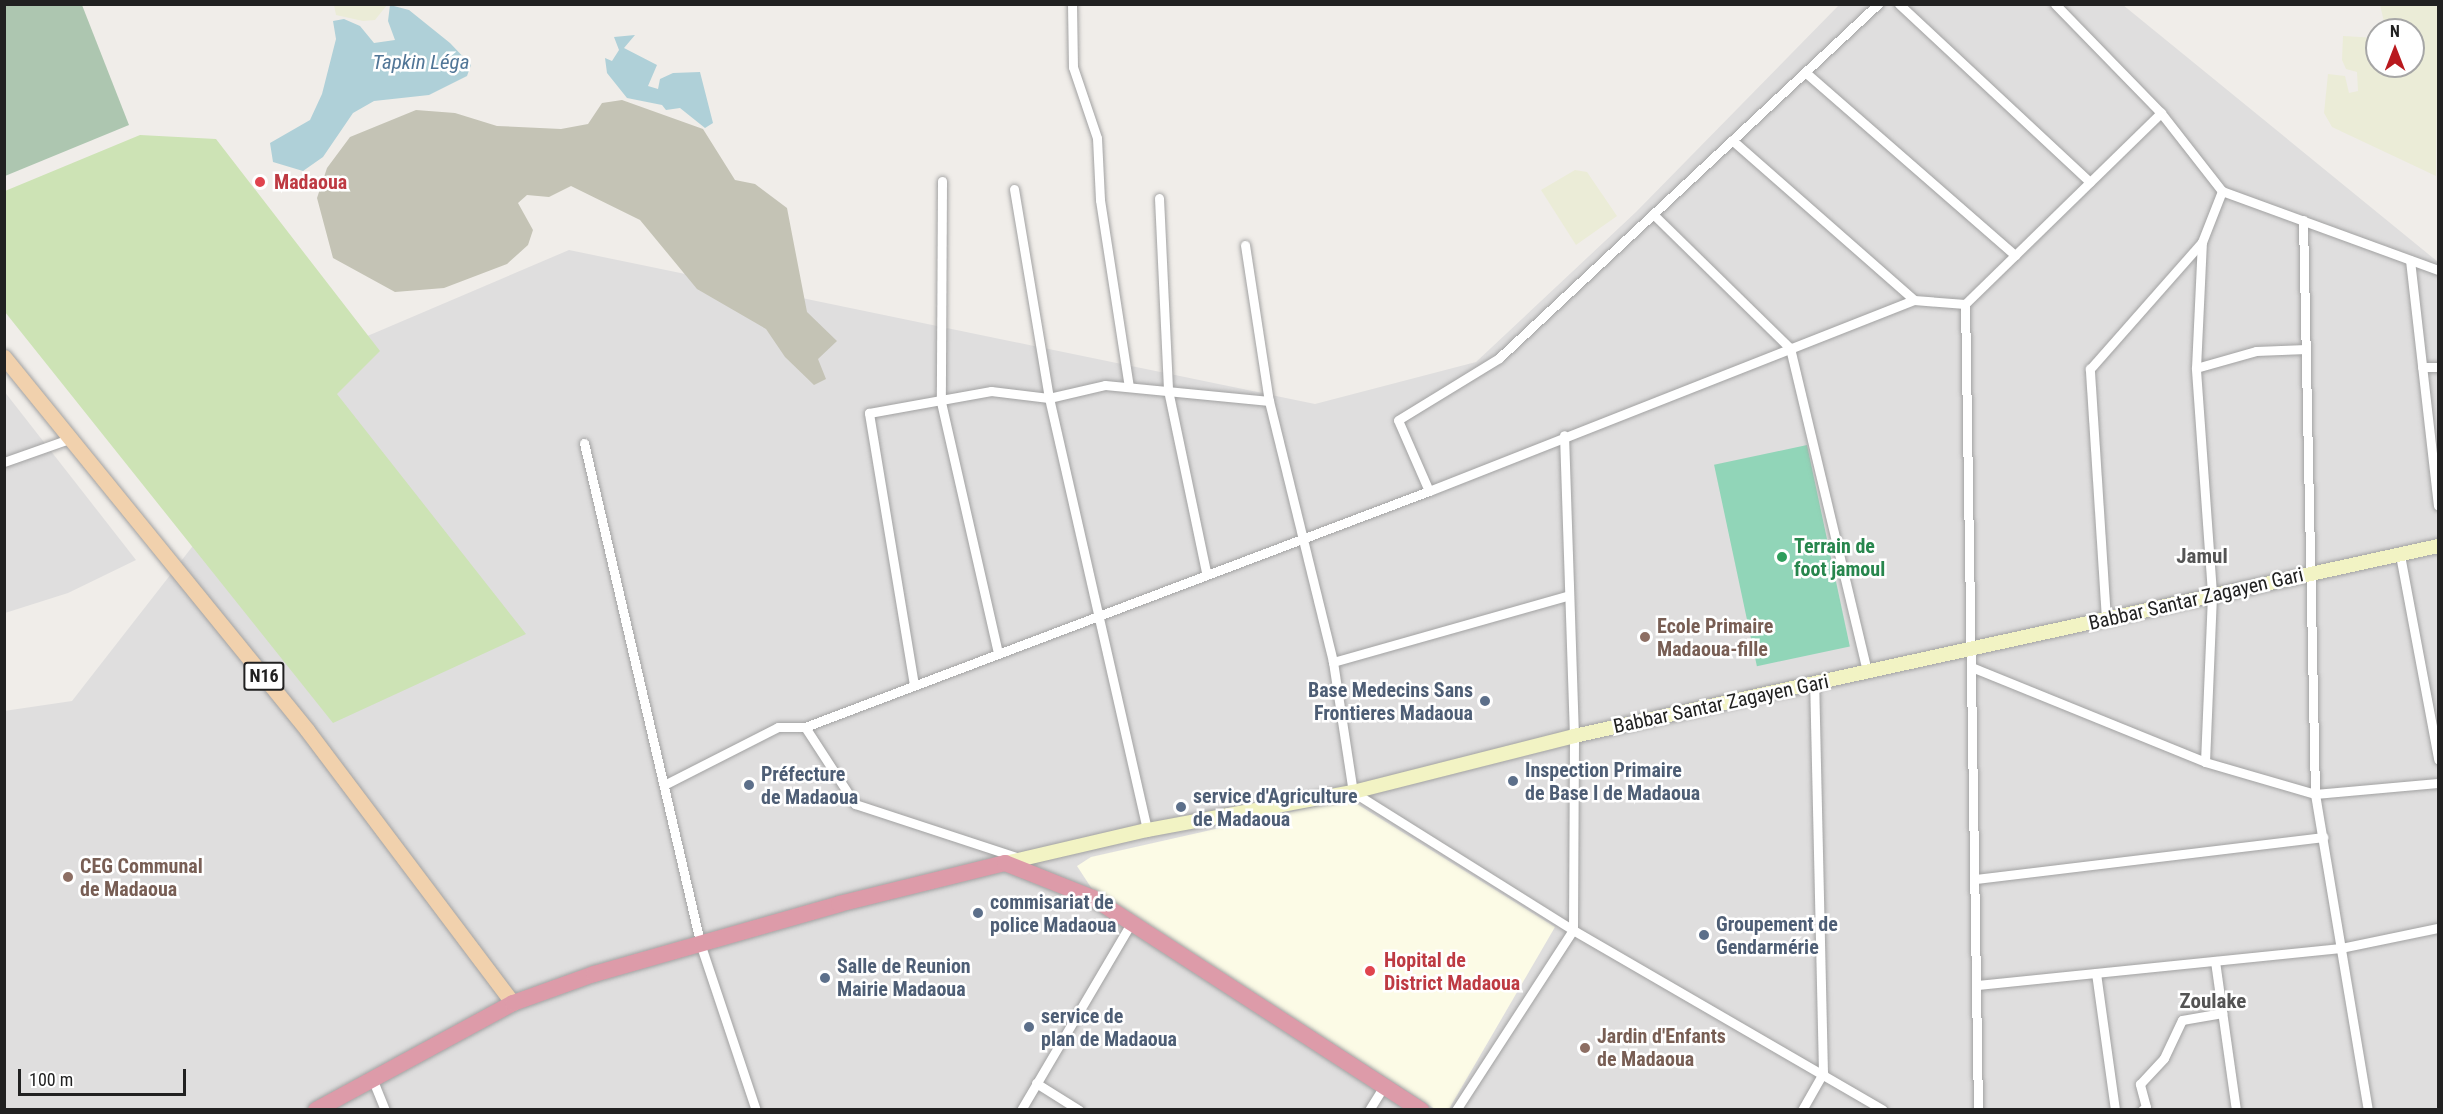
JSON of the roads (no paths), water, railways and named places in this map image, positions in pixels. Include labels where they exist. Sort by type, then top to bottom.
[{"type":"highway","points":[[316,1110],[372,1077],[513,1003],[594,974],[701,946],[839,904],[1012,861],[1093,898],[1130,925],[1421,1110]]},
{"type":"main road","name":"N16","points":[[4,357],[307,730],[513,1003]]},
{"type":"street","points":[[1072,4],[1073,67],[1097,138],[1100,200],[1129,387]]},
{"type":"street","points":[[1429,491],[1398,420],[1499,358],[1878,4]]},
{"type":"street","points":[[1899,4],[2090,182]]},
{"type":"street","points":[[2055,4],[2162,113],[2222,191],[2439,270]]},
{"type":"street","points":[[1805,72],[2015,255]]},
{"type":"street","points":[[1978,1110],[1974,668],[1965,304],[2162,113]]},
{"type":"street","points":[[1732,140],[1914,300]]},
{"type":"street","points":[[942,181],[941,402],[998,652]]},
{"type":"street","points":[[1014,189],[1049,398],[1096,614],[1147,830]]},
{"type":"street","points":[[2205,762],[2212,593],[2196,368],[2202,242],[2222,191]]},
{"type":"street","points":[[1159,198],[1168,390],[1206,572]]},
{"type":"street","points":[[1653,214],[1790,348],[1867,672]]},
{"type":"street","points":[[2303,220],[2315,794],[2368,1110]]},
{"type":"street","points":[[2106,619],[2090,369],[2202,242]]},
{"type":"street","points":[[1245,245],[1269,401],[1333,662],[1353,792],[1573,930],[1823,1073],[1882,1110]]},
{"type":"street","points":[[2410,260],[2439,505]]},
{"type":"street","points":[[664,785],[778,727],[805,727],[1302,535],[1429,491],[1564,435],[1914,300],[1965,304]]},
{"type":"street","points":[[2196,368],[2256,351],[2306,349]]},
{"type":"street","points":[[2422,367],[2439,367]]},
{"type":"street","points":[[914,685],[870,413],[941,402],[991,391],[1049,398],[1105,385],[1269,401]]},
{"type":"street","points":[[1456,1110],[1573,930],[1574,736],[1564,435]]},
{"type":"street","points":[[4,462],[72,438]]},
{"type":"street","points":[[584,443],[701,946],[756,1110]]},
{"type":"street","name":"Babbar Santar Zagayen Gari","points":[[1012,861],[1147,830],[1353,792],[1574,736],[1973,649],[2212,593],[2439,546]]},
{"type":"street","points":[[2400,555],[2439,759]]},
{"type":"street","points":[[1333,662],[1569,595]]},
{"type":"street","points":[[1974,668],[2205,762],[2315,794],[2439,783]]},
{"type":"street","points":[[1802,1110],[1823,1073],[1814,684]]},
{"type":"street","points":[[805,727],[855,804],[1012,861]]},
{"type":"street","points":[[1976,879],[2323,837]]},
{"type":"street","points":[[1021,1110],[1130,925]]},
{"type":"street","points":[[1977,985],[2341,948],[2438,932]]},
{"type":"street","points":[[2215,961],[2236,1110]]},
{"type":"street","points":[[2096,973],[2115,1110]]},
{"type":"street","points":[[2142,1110],[2146,1107],[2140,1084],[2164,1058],[2182,1020],[2223,1013]]},
{"type":"street","points":[[372,1077],[385,1110]]},
{"type":"street","points":[[1036,1083],[1079,1110]]},
{"type":"street","points":[[1369,1110],[1384,1086]]},
{"type":"water","name":"Tapkin Léga","points":[[390,5],[409,10],[450,43],[471,65],[467,76],[429,95],[374,101],[353,113],[323,157],[303,171],[273,162],[270,143],[310,120],[322,94],[336,39],[333,21],[344,19],[360,26],[374,43],[395,40],[388,21]]},
{"type":"water","points":[[635,35],[624,48],[657,65],[648,86],[658,89],[660,79],[673,73],[700,72],[713,123],[705,128],[680,108],[666,110],[662,105],[627,98],[607,73],[605,58],[612,61],[619,50],[614,37]]},
{"type":"place","name":"Madaoua","points":[[260,182]]},
{"type":"place","name":"Terrain de foot jamoul","points":[[1782,557]]},
{"type":"place","name":"Ecole Primaire Madaoua-fille","points":[[1645,637]]},
{"type":"place","name":"Base Medecins Sans Frontieres Madaoua","points":[[1485,701]]},
{"type":"place","name":"Inspection Primaire de Base I de Madaoua","points":[[1513,781]]},
{"type":"place","name":"Préfecture de Madaoua","points":[[749,785]]},
{"type":"place","name":"service d'Agriculture de Madaoua","points":[[1181,807]]},
{"type":"place","name":"CEG Communal de Madaoua","points":[[68,877]]},
{"type":"place","name":"commisariat de police Madaoua","points":[[978,913]]},
{"type":"place","name":"Groupement de Gendarmérie","points":[[1704,935]]},
{"type":"place","name":"Hopital de District Madaoua","points":[[1370,971]]},
{"type":"place","name":"Salle de Reunion Mairie Madaoua","points":[[825,978]]},
{"type":"place","name":"service de plan de Madaoua","points":[[1029,1027]]},
{"type":"place","name":"Jardin d'Enfants de Madaoua","points":[[1585,1048]]},
{"type":"district","name":"Jamul","points":[[2202,556]]},
{"type":"district","name":"Zoulake","points":[[2213,1001]]}]
